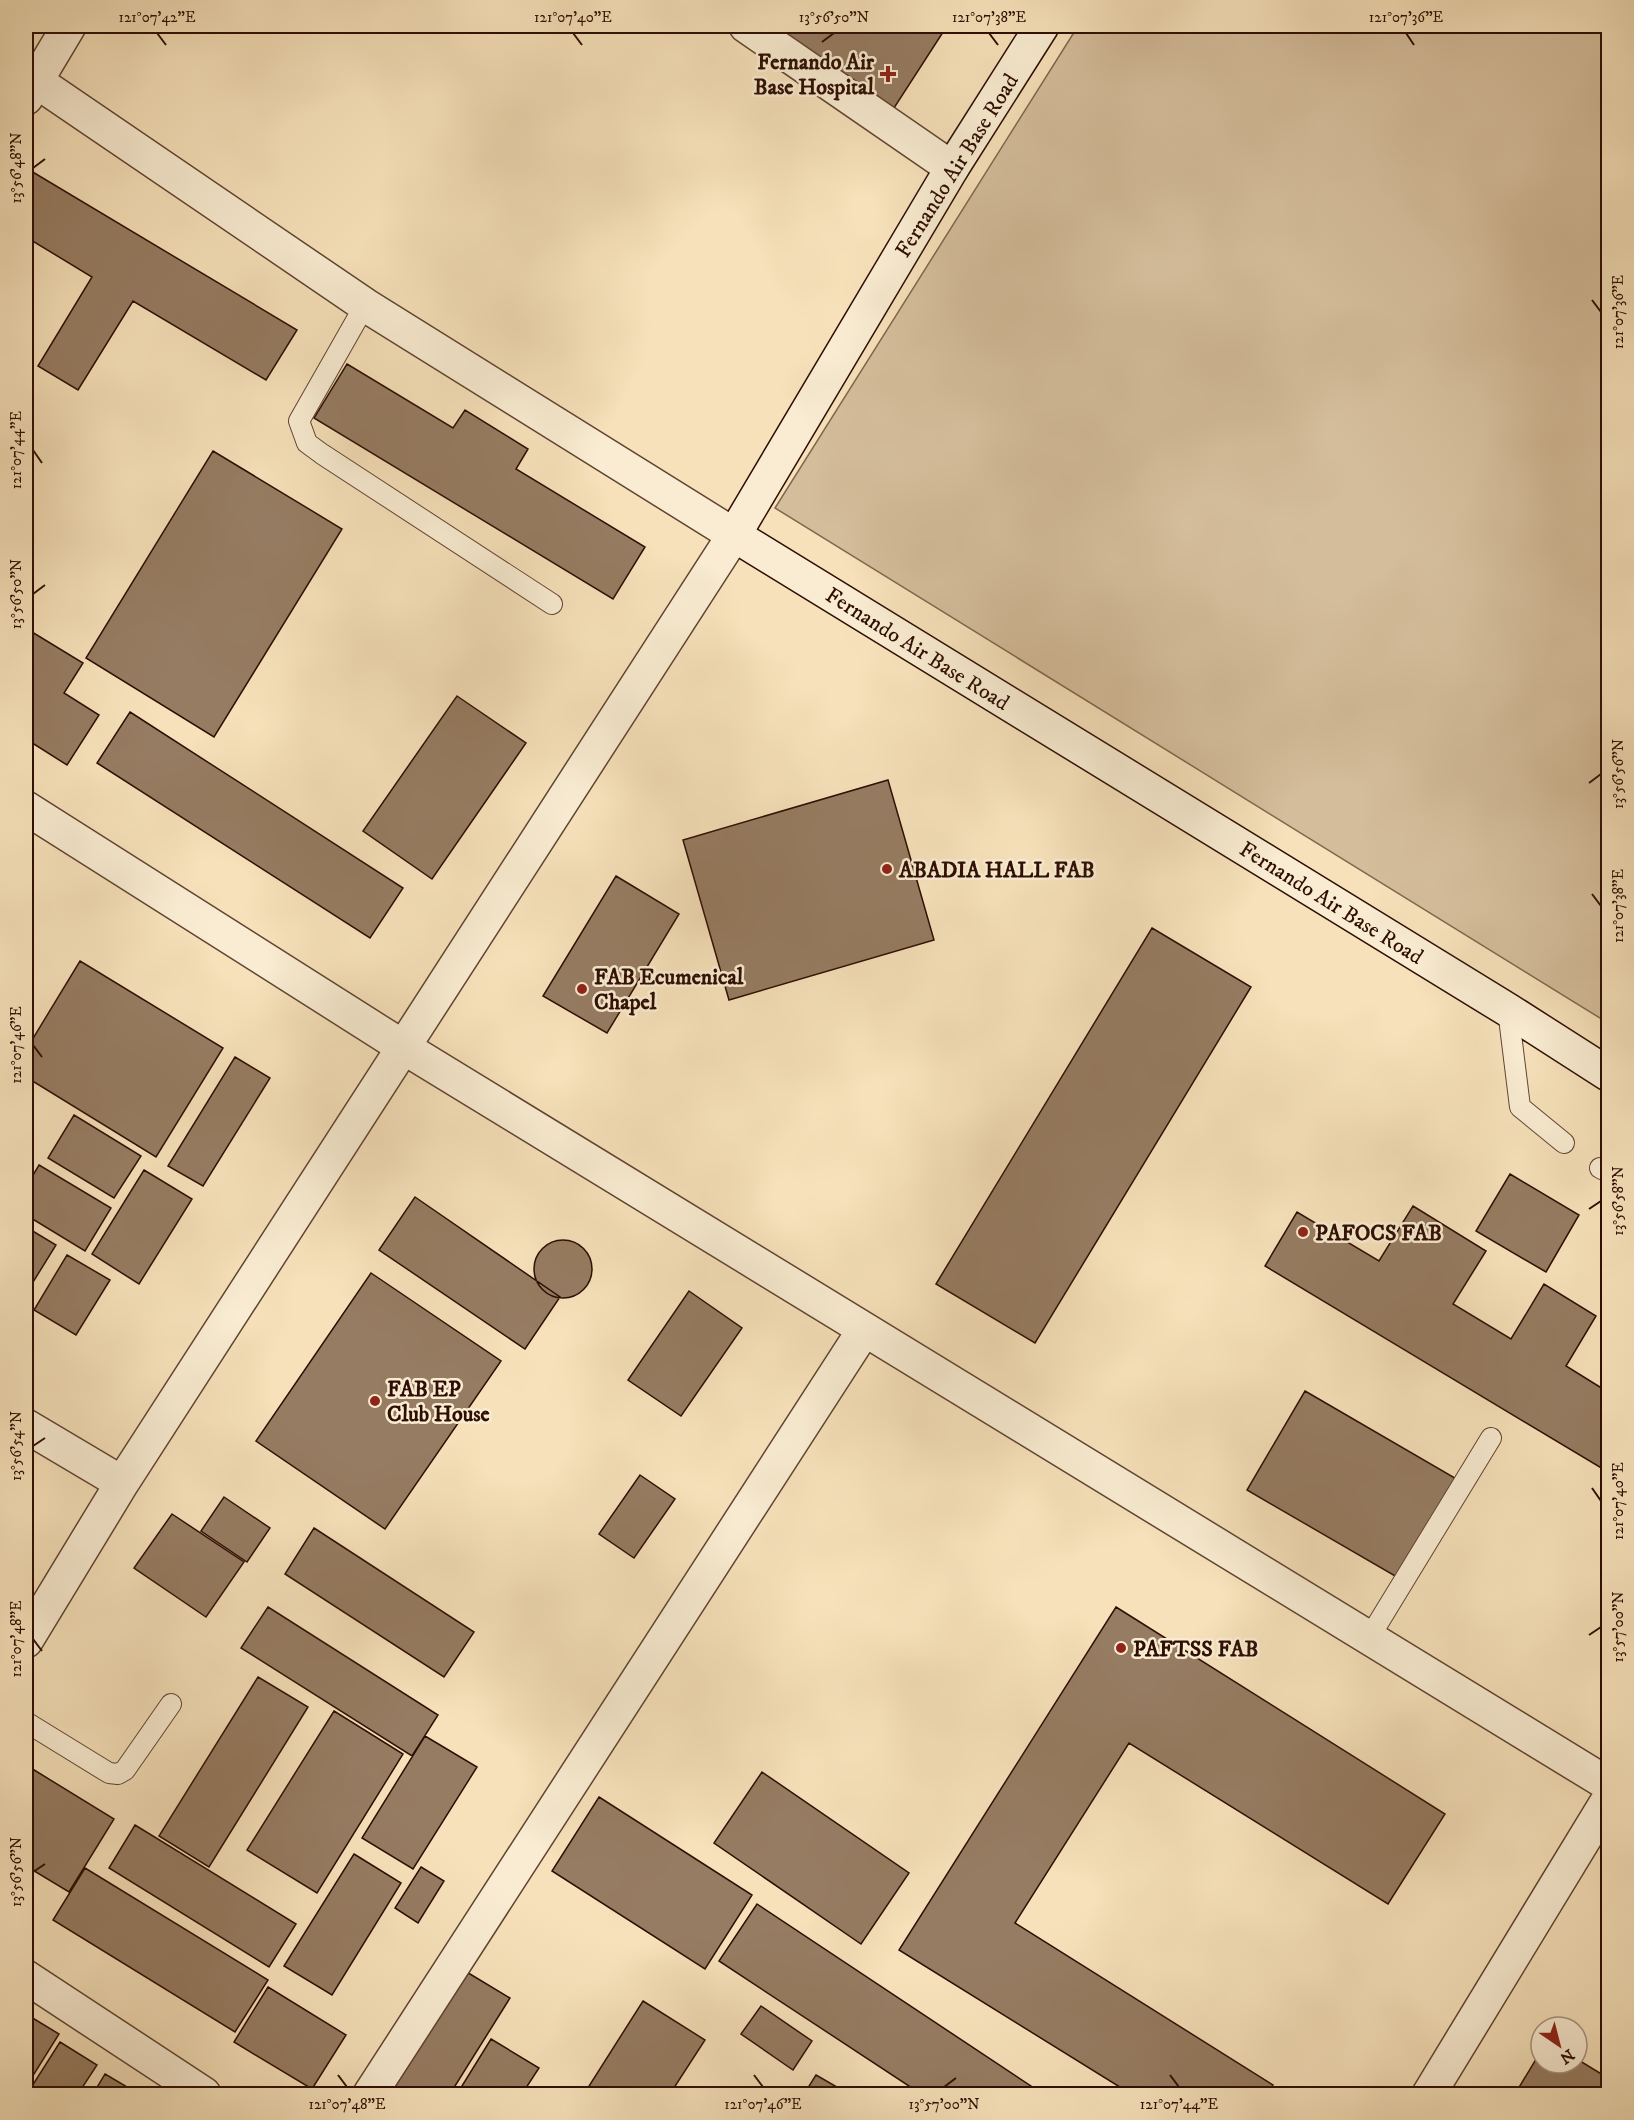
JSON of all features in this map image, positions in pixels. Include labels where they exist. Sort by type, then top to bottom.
[{"type":"street","points":[[26,1641],[122,1483],[734,535],[365,305],[31,89],[69,26]]},
{"type":"street","points":[[746,26],[952,168]]},
{"type":"street","name":"Fernando Air Base Road","points":[[1042,26],[952,168],[734,535],[1508,1010],[1608,1074]]},
{"type":"street","points":[[26,808],[403,1047],[1608,1784]]},
{"type":"street","points":[[370,2094],[864,1330]]},
{"type":"street","points":[[26,1426],[122,1483]]},
{"type":"street","points":[[1429,2094],[1608,1800]]},
{"type":"street","points":[[26,1977],[204,2094]]},
{"type":"lane","points":[[365,305],[299,421],[307,442],[552,604]]},
{"type":"lane","points":[[1508,1010],[1520,1107],[1564,1143]]},
{"type":"lane","points":[[1369,1638],[1491,1438]]},
{"type":"lane","points":[[26,1722],[109,1773],[118,1774],[125,1770],[171,1704]]},
{"type":"shaded area","points":[[1078,26],[1608,26],[1608,1023],[775,508]]},
{"type":"building","name":"Fernando Air Base Hospital","points":[[764,26],[947,26],[894,108]]},
{"type":"building","points":[[26,168],[297,330],[266,380],[133,301],[78,390],[38,366],[92,277],[26,237]]},
{"type":"building","points":[[347,364],[453,428],[465,410],[528,449],[516,469],[645,547],[613,599],[314,418]]},
{"type":"building","points":[[213,451],[342,529],[214,737],[86,658]]},
{"type":"building","points":[[32,632],[83,663],[64,693],[99,715],[67,765],[26,739],[26,642]]},
{"type":"building","points":[[457,696],[526,743],[432,879],[363,831]]},
{"type":"building","points":[[130,712],[403,888],[370,938],[97,763]]},
{"type":"building","points":[[888,780],[934,940],[729,1000],[683,840]]},
{"type":"building","points":[[616,876],[679,914],[607,1033],[543,996]]},
{"type":"building","points":[[1152,928],[1251,987],[1035,1343],[936,1284]]},
{"type":"building","points":[[80,961],[223,1048],[156,1157],[26,1077],[26,1050]]},
{"type":"building","points":[[235,1057],[270,1078],[203,1186],[168,1166]]},
{"type":"building","points":[[74,1115],[141,1156],[114,1198],[48,1158]]},
{"type":"building","points":[[39,1165],[111,1208],[85,1251],[26,1215],[26,1187]]},
{"type":"building","points":[[144,1170],[192,1199],[139,1284],[92,1254]]},
{"type":"building","points":[[1510,1174],[1579,1215],[1546,1272],[1476,1231]]},
{"type":"building","points":[[415,1197],[560,1297],[525,1349],[379,1250]]},
{"type":"building","points":[[1413,1206],[1486,1251],[1453,1304],[1511,1339],[1544,1284],[1596,1316],[1566,1366],[1608,1392],[1608,1461],[1603,1469],[1265,1266],[1297,1212],[1379,1261]]},
{"type":"building","points":[[26,1227],[56,1245],[30,1287],[26,1285]]},
{"type":"building","points":[[563,1240],[579,1245],[587,1253],[592,1269],[587,1285],[579,1293],[563,1298],[547,1293],[539,1285],[534,1269],[539,1253],[547,1245]]},
{"type":"building","points":[[67,1255],[110,1280],[76,1335],[34,1310]]},
{"type":"building","points":[[371,1273],[501,1361],[385,1529],[256,1441]]},
{"type":"building","points":[[689,1291],[742,1328],[681,1416],[628,1380]]},
{"type":"building","points":[[1305,1391],[1460,1481],[1402,1580],[1247,1490]]},
{"type":"building","points":[[640,1475],[675,1499],[634,1558],[599,1534]]},
{"type":"building","points":[[224,1497],[270,1528],[247,1562],[201,1531]]},
{"type":"building","points":[[172,1514],[244,1562],[206,1617],[134,1568]]},
{"type":"building","points":[[314,1528],[474,1632],[444,1677],[285,1574]]},
{"type":"building","points":[[268,1607],[438,1715],[412,1756],[241,1648]]},
{"type":"building","points":[[1116,1607],[1445,1814],[1388,1904],[1129,1743],[1015,1923],[1273,2085],[1267,2094],[1131,2094],[899,1950]]},
{"type":"building","points":[[258,1677],[308,1707],[209,1867],[159,1836]]},
{"type":"building","points":[[334,1711],[403,1754],[317,1893],[247,1850]]},
{"type":"building","points":[[425,1736],[477,1767],[413,1869],[362,1838]]},
{"type":"building","points":[[26,1765],[114,1819],[69,1892],[26,1866]]},
{"type":"building","points":[[762,1772],[909,1873],[861,1944],[714,1843]]},
{"type":"building","points":[[599,1797],[752,1895],[705,1969],[552,1871]]},
{"type":"building","points":[[135,1825],[296,1924],[269,1967],[109,1868]]},
{"type":"building","points":[[354,1854],[401,1883],[332,1995],[284,1966]]},
{"type":"building","points":[[421,1867],[444,1881],[418,1923],[395,1908]]},
{"type":"building","points":[[85,1868],[268,1980],[235,2032],[53,1920]]},
{"type":"building","points":[[757,1904],[1043,2094],[921,2094],[719,1961]]},
{"type":"building","points":[[465,1971],[510,1998],[450,2094],[388,2094]]},
{"type":"building","points":[[268,1987],[346,2035],[312,2089],[234,2042]]},
{"type":"building","points":[[643,2001],[705,2040],[670,2094],[584,2094]]},
{"type":"building","points":[[761,2006],[812,2041],[793,2070],[741,2034]]},
{"type":"building","points":[[26,2014],[59,2034],[26,2087]]},
{"type":"building","points":[[491,2039],[539,2068],[522,2094],[457,2094]]},
{"type":"building","points":[[60,2042],[97,2065],[78,2094],[27,2094]]},
{"type":"building","points":[[1589,2066],[1608,2078],[1608,2094],[1515,2094],[1529,2071],[1529,2075],[1589,2075]]},
{"type":"building","points":[[105,2074],[139,2094],[93,2094]]},
{"type":"building","points":[[816,2075],[849,2094],[804,2094]]},
{"type":"place","name":"Fernando Air Base Hospital","points":[[888,74]]},
{"type":"place","name":"ABADIA HALL FAB","points":[[887,869]]},
{"type":"place","name":"FAB Ecumenical Chapel","points":[[582,989]]},
{"type":"place","name":"PAFOCS FAB","points":[[1303,1232]]},
{"type":"place","name":"FAB EP Club House","points":[[375,1401]]},
{"type":"place","name":"PAFTSS FAB","points":[[1121,1648]]}]
